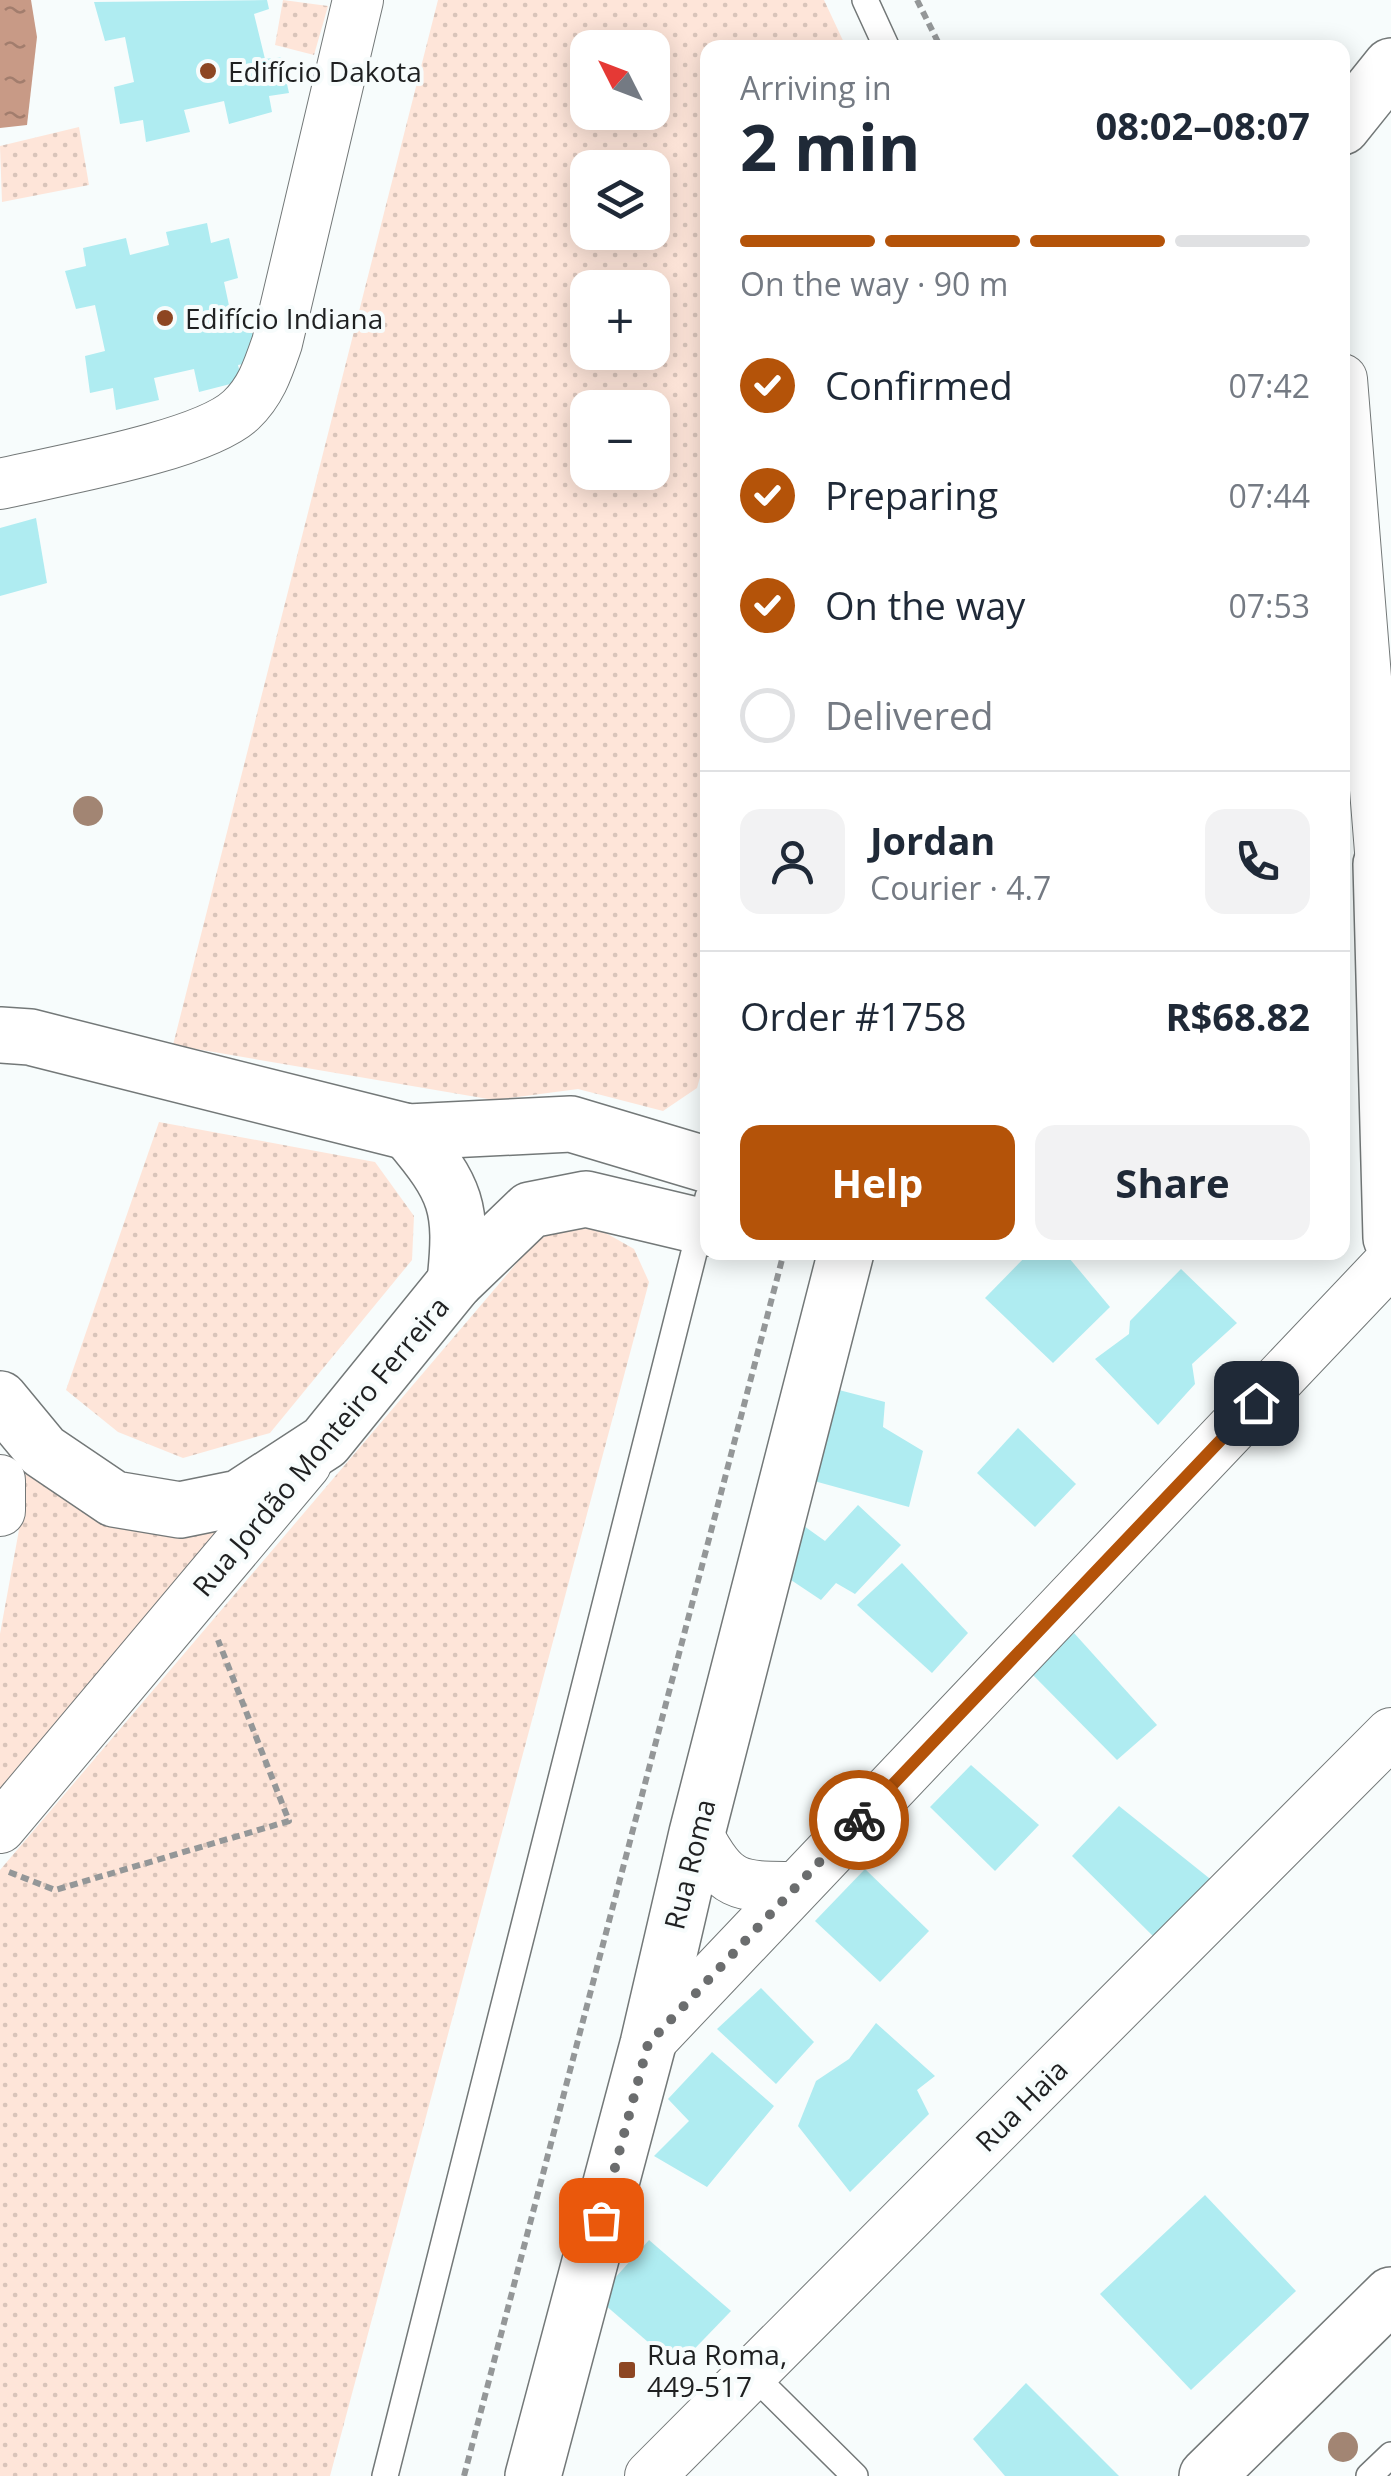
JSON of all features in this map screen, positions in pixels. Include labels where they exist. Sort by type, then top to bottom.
[{"type":"street","points":[[0,484],[203,431],[238,413],[261,388],[277,343],[358,0]]},
{"type":"street","points":[[1350,117],[1391,66]]},
{"type":"street","points":[[1350,574],[1362,865],[1391,1238]]},
{"type":"street","points":[[0,1035],[30,1037],[408,1132],[571,1124],[700,1163]]},
{"type":"street","points":[[408,1132],[442,1172],[461,1226],[456,1282]]},
{"type":"street","name":"Rua Jordão Monteiro Ferreira","points":[[0,1828],[456,1282],[530,1210],[586,1199],[700,1217]]},
{"type":"street","name":"Rua Roma","points":[[533,2476],[648,2044],[697,1832],[843,1260]]},
{"type":"street","points":[[648,2044],[1391,1261]]},
{"type":"street","points":[[0,1399],[43,1451],[114,1498],[180,1510],[239,1498],[324,1442]]},
{"type":"street","name":"Rua Haia","points":[[650,2476],[1391,1734]]},
{"type":"street","points":[[697,1832],[722,1875],[742,1887],[796,1886]]},
{"type":"street","points":[[1207,2476],[1391,2296]]},
{"type":"lane","points":[[866,0],[884,40]]},
{"type":"lane","points":[[385,2476],[700,1238]]},
{"type":"lane","points":[[752,2374],[855,2476]]},
{"type":"lane","points":[[1369,2476],[1391,2455]]},
{"type":"path","points":[[917,0],[937,40]]},
{"type":"path","points":[[464,2476],[782,1260]]},
{"type":"path","points":[[0,1868],[55,1890],[289,1821],[199,1592]]},
{"type":"shaded area","points":[[283,0],[328,6],[314,55],[275,45]]},
{"type":"shaded area","points":[[438,0],[824,0],[843,40],[700,40],[700,1077],[697,1088],[663,1111],[578,1089],[494,1100],[173,1045]]},
{"type":"shaded area","points":[[79,127],[89,185],[2,202],[0,146]]},
{"type":"shaded area","points":[[159,1122],[375,1162],[414,1216],[412,1260],[270,1433],[183,1458],[118,1432],[66,1390]]},
{"type":"shaded area","points":[[590,1224],[634,1249],[649,1282],[330,2476],[0,2476],[0,1870],[544,1231]]},
{"type":"shaded area","points":[[18,1457],[242,1514],[0,1794],[0,1634],[25,1497]]},
{"type":"water","points":[[0,0],[31,0],[37,37],[27,125],[0,128]]},
{"type":"building","name":"Edifício Dakota","points":[[267,0],[269,9],[254,14],[265,59],[281,57],[289,93],[269,96],[272,112],[229,124],[224,101],[184,110],[190,132],[146,142],[143,120],[120,124],[114,87],[134,82],[125,37],[105,41],[94,2]]},
{"type":"building","name":"Edifício Indiana","points":[[207,223],[211,243],[229,238],[238,278],[224,282],[234,329],[251,326],[258,361],[238,365],[242,381],[199,392],[194,369],[154,378],[159,400],[116,410],[113,388],[90,393],[85,356],[105,351],[95,305],[76,309],[65,271],[86,266],[83,248],[126,238],[130,255],[169,245],[166,232]]},
{"type":"building","points":[[36,518],[47,583],[0,596],[0,528]]},
{"type":"building","points":[[1022,1260],[1071,1260],[1110,1307],[1053,1363],[985,1298]]},
{"type":"building","points":[[1181,1269],[1237,1323],[1192,1364],[1195,1384],[1158,1425],[1095,1359],[1129,1334],[1130,1321]]},
{"type":"building","points":[[839,1390],[885,1402],[883,1427],[923,1451],[909,1507],[814,1481]]},
{"type":"building","points":[[1018,1428],[1076,1484],[1035,1527],[977,1473]]},
{"type":"building","points":[[858,1505],[901,1545],[855,1594],[836,1583],[821,1600],[788,1578],[804,1526],[825,1541]]},
{"type":"building","points":[[902,1563],[968,1633],[932,1673],[857,1605]]},
{"type":"building","points":[[1074,1633],[1157,1725],[1117,1760],[1031,1673]]},
{"type":"building","points":[[971,1765],[1039,1825],[995,1871],[930,1807]]},
{"type":"building","points":[[1119,1806],[1214,1882],[1157,1940],[1072,1856]]},
{"type":"building","points":[[865,1869],[929,1931],[880,1982],[815,1921]]},
{"type":"building","points":[[761,1988],[814,2042],[776,2084],[717,2029]]},
{"type":"building","points":[[876,2023],[935,2076],[917,2090],[929,2114],[850,2192],[798,2126],[816,2081],[849,2059]]},
{"type":"building","points":[[712,2052],[774,2106],[707,2187],[654,2156],[689,2121],[668,2099]]},
{"type":"building","points":[[1205,2195],[1296,2291],[1191,2390],[1100,2294]]},
{"type":"building","points":[[649,2240],[731,2311],[677,2367],[597,2298]]},
{"type":"building","points":[[1026,2383],[1119,2476],[1005,2476],[973,2439]]},
{"type":"way so far","points":[[601,2220],[648,2044],[859,1820]]},
{"type":"place","name":"Edifício Dakota","points":[[208,71]]},
{"type":"place","name":"Edifício Indiana","points":[[165,318]]},
{"type":"place","name":"Rua Roma, 449-517","points":[[627,2370]]},
{"type":"route","points":[[859,1820],[1256,1403]]}]
